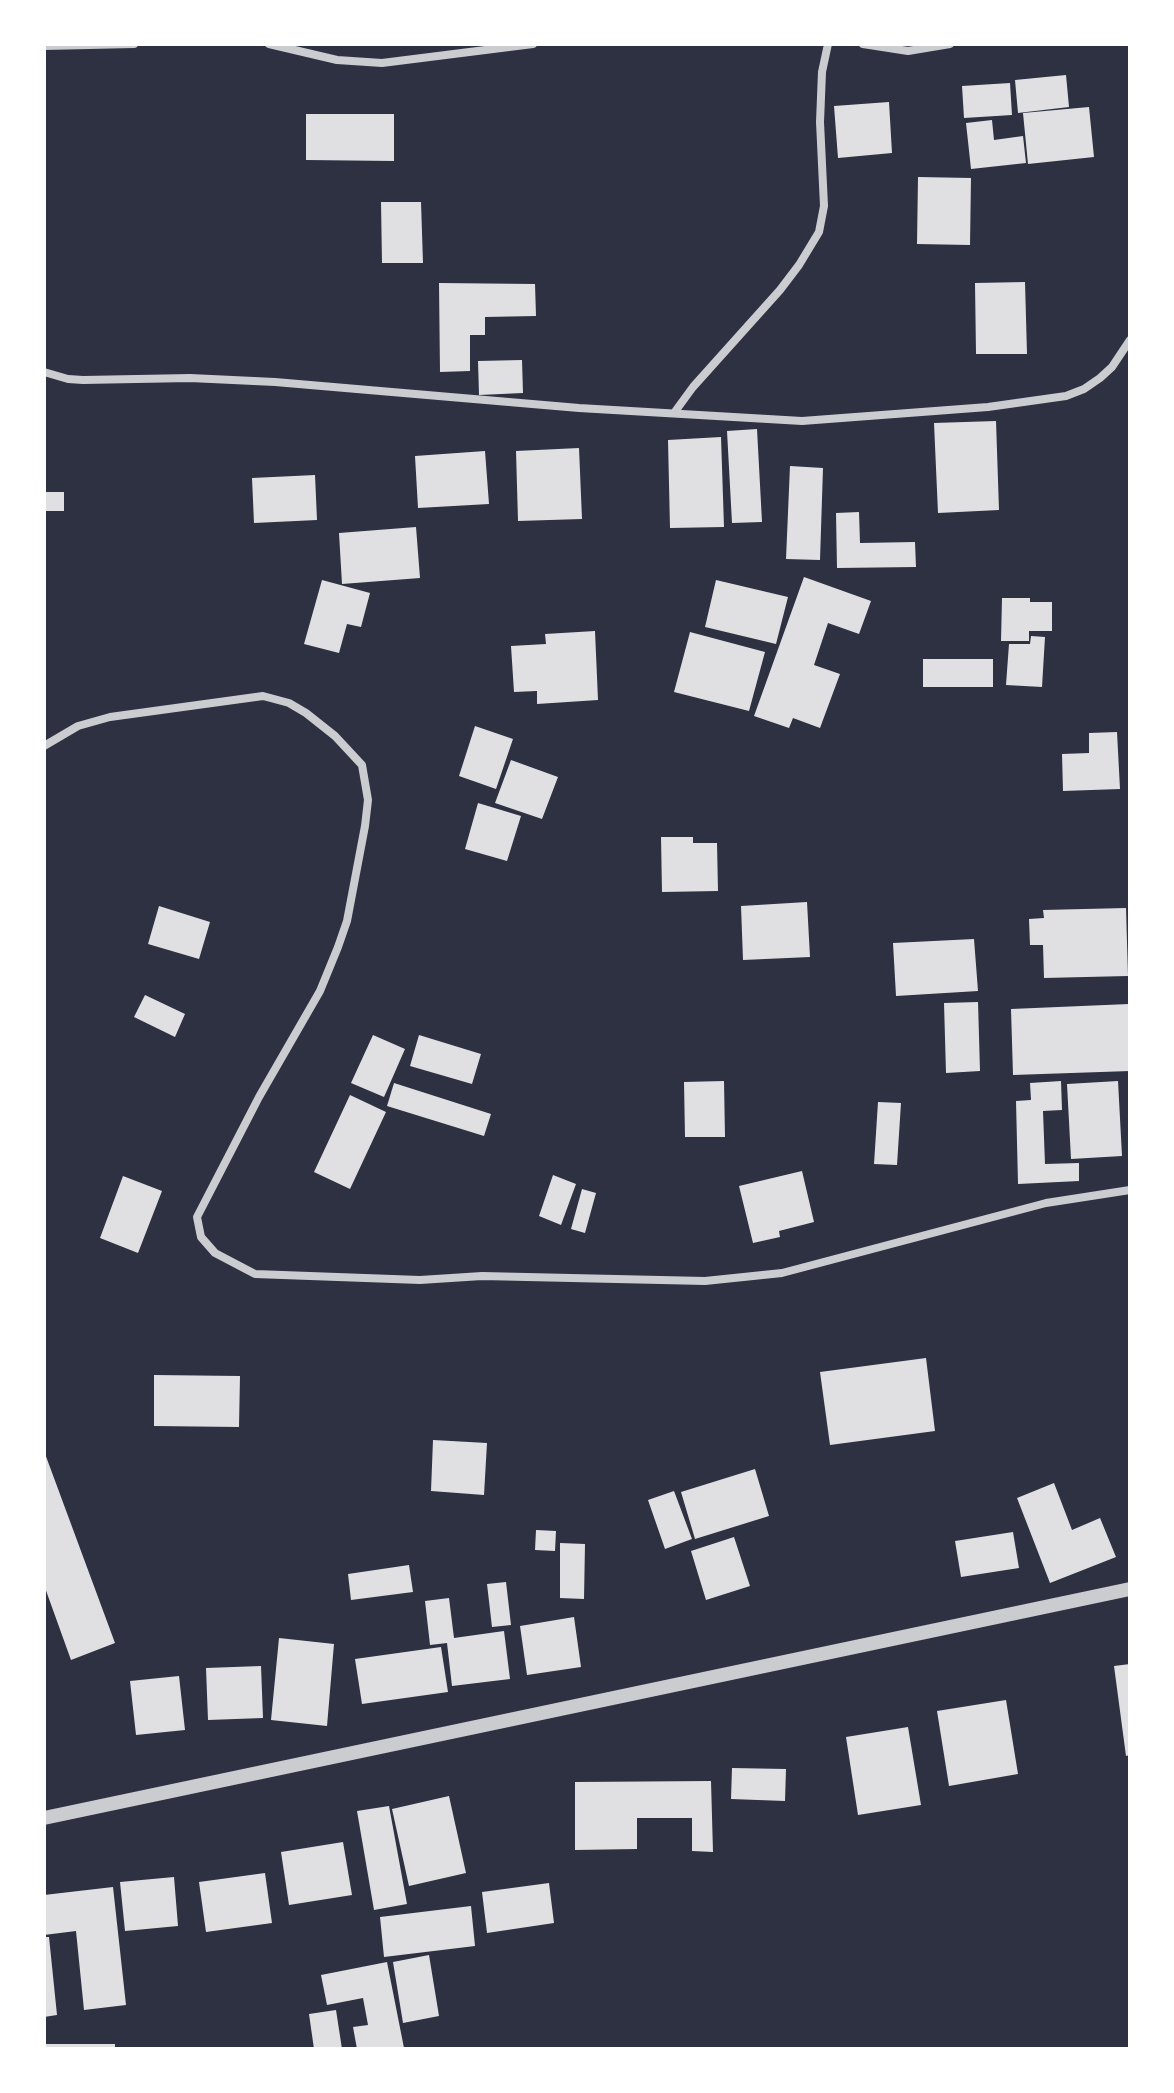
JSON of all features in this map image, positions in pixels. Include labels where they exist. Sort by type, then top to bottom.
[{"type":"street","points":[[44,46],[134,44]]},
{"type":"street","points":[[269,44],[337,60],[371,63],[533,44]]},
{"type":"street","points":[[674,413],[693,387],[780,290],[819,232],[824,206],[822,72],[828,44]]},
{"type":"street","points":[[863,44],[908,51],[950,44]]},
{"type":"street","points":[[44,372],[83,380],[190,378],[261,382],[579,408],[802,421],[1044,400],[1084,389],[1100,378],[1112,367],[1130,340]]},
{"type":"street","points":[[44,746],[78,726],[110,717],[263,696],[289,703],[306,713],[335,736],[362,765],[368,800],[365,826],[347,921],[338,947],[320,991],[259,1097],[197,1217],[201,1237],[215,1253],[255,1274],[420,1280],[482,1276],[705,1281],[782,1273],[1046,1203],[1130,1190]]},
{"type":"street","points":[[44,1818],[1130,1589]]},
{"type":"building","points":[[1066,75],[1069,107],[1018,113],[1015,80]]},
{"type":"building","points":[[1010,83],[1012,115],[964,118],[962,86]]},
{"type":"building","points":[[889,102],[892,153],[838,158],[834,106]]},
{"type":"building","points":[[1089,107],[1094,157],[1028,164],[1023,113]]},
{"type":"building","points":[[306,114],[394,114],[394,161],[306,160]]},
{"type":"building","points":[[992,120],[994,140],[1023,136],[1026,163],[971,169],[966,123]]},
{"type":"building","points":[[918,177],[971,178],[970,245],[917,244]]},
{"type":"building","points":[[381,202],[421,202],[423,263],[382,263]]},
{"type":"building","points":[[1025,282],[1027,354],[976,354],[975,283]]},
{"type":"building","points":[[439,283],[535,284],[536,316],[485,317],[485,335],[470,335],[470,371],[440,372]]},
{"type":"building","points":[[522,360],[523,393],[479,395],[478,361]]},
{"type":"building","points":[[996,421],[999,510],[938,513],[934,423]]},
{"type":"building","points":[[757,429],[762,522],[732,523],[727,431]]},
{"type":"building","points":[[721,437],[724,527],[670,528],[668,440]]},
{"type":"building","points":[[579,448],[582,519],[518,521],[516,451]]},
{"type":"building","points":[[485,451],[489,504],[418,508],[415,456]]},
{"type":"building","points":[[790,466],[823,468],[820,560],[786,559]]},
{"type":"building","points":[[315,475],[317,520],[254,523],[252,478]]},
{"type":"building","points":[[44,492],[64,492],[64,511],[45,511]]},
{"type":"building","points":[[859,512],[860,543],[915,542],[916,567],[837,568],[836,513]]},
{"type":"building","points":[[416,527],[420,578],[342,584],[339,533]]},
{"type":"building","points":[[804,577],[871,601],[859,634],[828,623],[814,665],[840,674],[820,728],[793,718],[789,728],[754,716]]},
{"type":"building","points":[[322,580],[370,593],[361,627],[347,624],[339,653],[304,644]]},
{"type":"building","points":[[716,580],[788,597],[776,644],[705,627]]},
{"type":"building","points":[[1002,598],[1052,602],[1052,631],[1029,631],[1029,641],[1001,641]]},
{"type":"building","points":[[595,631],[598,700],[537,704],[537,691],[514,692],[511,646],[546,644],[545,634]]},
{"type":"building","points":[[690,632],[765,652],[749,711],[674,692]]},
{"type":"building","points":[[1031,636],[1045,637],[1042,687],[1006,685],[1009,644],[1030,644]]},
{"type":"building","points":[[923,659],[993,659],[993,687],[923,687]]},
{"type":"building","points":[[475,726],[513,739],[496,789],[459,776]]},
{"type":"building","points":[[1117,732],[1120,789],[1063,791],[1062,754],[1089,753],[1089,733]]},
{"type":"building","points":[[511,760],[558,777],[542,819],[495,803]]},
{"type":"building","points":[[478,803],[521,816],[507,861],[465,849]]},
{"type":"building","points":[[661,837],[693,837],[693,843],[717,843],[718,891],[662,892]]},
{"type":"building","points":[[807,902],[810,957],[743,960],[741,906]]},
{"type":"building","points":[[159,906],[210,922],[199,959],[148,944]]},
{"type":"building","points":[[1126,908],[1128,976],[1044,978],[1043,945],[1030,945],[1029,919],[1044,918],[1043,910]]},
{"type":"building","points":[[974,939],[978,991],[896,996],[893,943]]},
{"type":"building","points":[[145,995],[185,1014],[175,1037],[134,1017]]},
{"type":"building","points":[[978,1002],[980,1071],[946,1073],[944,1003]]},
{"type":"building","points":[[1129,1004],[1130,1071],[1013,1075],[1011,1009]]},
{"type":"building","points":[[373,1035],[405,1049],[384,1097],[351,1083]]},
{"type":"building","points":[[419,1035],[481,1054],[472,1084],[410,1066]]},
{"type":"building","points":[[724,1081],[725,1137],[685,1137],[684,1082]]},
{"type":"building","points":[[1061,1081],[1062,1110],[1043,1111],[1045,1164],[1079,1163],[1079,1181],[1018,1184],[1016,1101],[1031,1100],[1030,1083]]},
{"type":"building","points":[[1118,1081],[1122,1156],[1071,1159],[1067,1084]]},
{"type":"building","points":[[394,1083],[491,1114],[484,1136],[387,1106]]},
{"type":"building","points":[[350,1095],[386,1112],[350,1189],[314,1172]]},
{"type":"building","points":[[878,1102],[901,1103],[897,1165],[874,1164]]},
{"type":"building","points":[[802,1171],[814,1222],[779,1231],[780,1237],[753,1243],[739,1186]]},
{"type":"building","points":[[553,1175],[576,1184],[561,1225],[539,1216]]},
{"type":"building","points":[[123,1176],[162,1191],[138,1253],[100,1238]]},
{"type":"building","points":[[582,1189],[596,1193],[585,1233],[571,1229]]},
{"type":"building","points":[[926,1358],[935,1431],[830,1445],[820,1372]]},
{"type":"building","points":[[154,1375],[240,1376],[239,1427],[154,1426]]},
{"type":"building","points":[[433,1440],[487,1443],[484,1495],[431,1491]]},
{"type":"building","points":[[44,1451],[115,1643],[71,1660],[44,1585]]},
{"type":"building","points":[[755,1469],[769,1516],[695,1539],[681,1492]]},
{"type":"building","points":[[1054,1483],[1072,1530],[1100,1518],[1116,1557],[1050,1583],[1017,1498]]},
{"type":"building","points":[[674,1491],[692,1539],[665,1549],[648,1500]]},
{"type":"building","points":[[536,1530],[556,1531],[555,1551],[535,1550]]},
{"type":"building","points":[[1013,1532],[1019,1568],[961,1577],[955,1541]]},
{"type":"building","points":[[734,1537],[750,1586],[706,1600],[691,1551]]},
{"type":"building","points":[[560,1543],[585,1544],[584,1599],[560,1598]]},
{"type":"building","points":[[409,1565],[413,1592],[351,1600],[348,1574]]},
{"type":"building","points":[[506,1582],[511,1625],[492,1627],[487,1584]]},
{"type":"building","points":[[449,1598],[454,1638],[504,1631],[510,1679],[452,1686],[447,1643],[430,1645],[425,1601]]},
{"type":"building","points":[[574,1617],[581,1667],[527,1675],[520,1626]]},
{"type":"building","points":[[279,1638],[334,1644],[327,1726],[271,1720]]},
{"type":"building","points":[[441,1647],[448,1692],[362,1704],[355,1659]]},
{"type":"building","points":[[1130,1664],[1130,1755],[1126,1756],[1114,1666]]},
{"type":"building","points":[[261,1666],[263,1718],[208,1720],[206,1668]]},
{"type":"building","points":[[179,1676],[185,1730],[136,1735],[130,1681]]},
{"type":"building","points":[[1006,1700],[1018,1774],[949,1786],[937,1711]]},
{"type":"building","points":[[908,1727],[921,1805],[858,1815],[846,1737]]},
{"type":"building","points":[[732,1768],[786,1769],[785,1801],[731,1799]]},
{"type":"building","points":[[711,1781],[713,1852],[692,1851],[692,1818],[637,1818],[637,1849],[575,1850],[575,1782]]},
{"type":"building","points":[[449,1796],[466,1873],[409,1886],[392,1809]]},
{"type":"building","points":[[389,1806],[407,1904],[374,1910],[357,1811]]},
{"type":"building","points":[[343,1842],[352,1895],[289,1905],[281,1852]]},
{"type":"building","points":[[265,1873],[272,1923],[206,1932],[199,1882]]},
{"type":"building","points":[[174,1877],[178,1926],[125,1931],[120,1882]]},
{"type":"building","points":[[549,1883],[554,1923],[487,1933],[482,1892]]},
{"type":"building","points":[[113,1887],[126,2005],[84,2010],[76,1931],[44,1935],[44,1895]]},
{"type":"building","points":[[471,1906],[475,1946],[384,1957],[380,1917]]},
{"type":"building","points":[[44,1937],[49,1937],[57,2015],[44,2017]]},
{"type":"building","points":[[429,1955],[439,2016],[403,2023],[393,1962]]},
{"type":"building","points":[[387,1962],[404,2048],[357,2049],[353,2027],[368,2025],[363,1998],[327,2005],[321,1975]]},
{"type":"building","points":[[336,2010],[342,2049],[314,2049],[309,2014]]},
{"type":"building","points":[[44,2044],[115,2044],[115,2049],[44,2049]]}]
